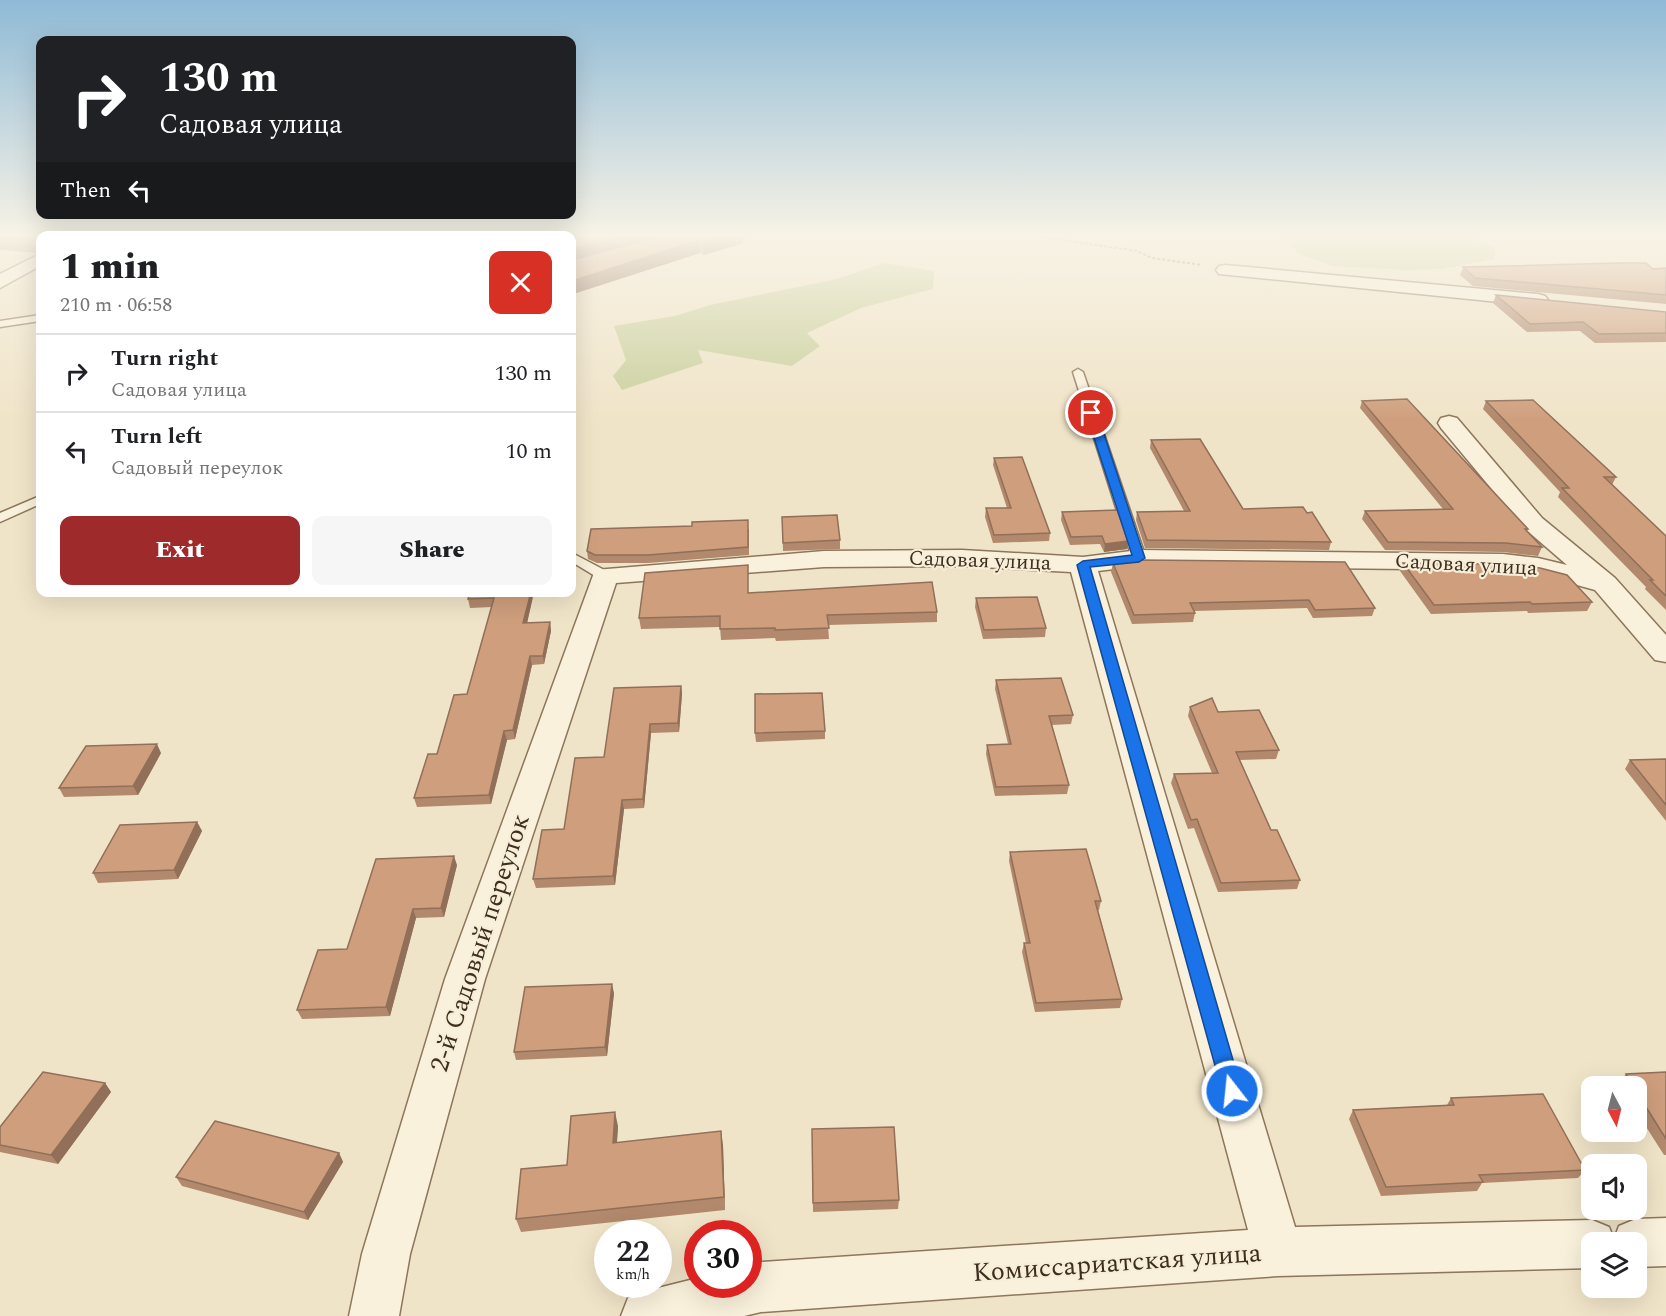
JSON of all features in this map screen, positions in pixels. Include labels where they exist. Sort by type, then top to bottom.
[{"type":"street","points":[[1511,297],[1559,302]]},
{"type":"street","points":[[1449,423],[1533,523],[1605,584],[1666,653]]},
{"type":"street","name":"Садовая улица","points":[[605,576],[824,559],[962,558],[1083,565],[1139,558],[1503,562],[1538,566],[1605,584]]},
{"type":"street","points":[[1083,565],[1278,1252]]},
{"type":"street","name":"2-й Садовый переулок","points":[[374,1316],[386,1254],[465,979],[605,576]]},
{"type":"street","points":[[1647,1243],[1666,1242]]},
{"type":"street","name":"Комиссариатская улица","points":[[646,1316],[761,1287],[1278,1252],[1581,1244]]},
{"type":"lane","points":[[0,324],[36,319]]},
{"type":"lane","points":[[1078,372],[1139,558]]},
{"type":"lane","points":[[0,518],[36,502]]},
{"type":"lane","points":[[576,559],[605,576]]},
{"type":"green space","points":[[747,297],[901,297],[861,308],[807,333],[820,346],[792,366],[698,350],[703,363],[622,390],[613,376],[626,360],[614,326],[675,316],[710,305]]},
{"type":"building","points":[[1499,297],[1520,297],[1666,312],[1666,333],[1599,334],[1583,322],[1530,324]]},
{"type":"building","points":[[1407,399],[1542,547],[1506,543],[1388,542],[1365,511],[1453,509],[1362,401]]},
{"type":"building","points":[[1533,400],[1616,477],[1604,477],[1666,536],[1666,596],[1562,488],[1569,488],[1486,401]]},
{"type":"building","points":[[1200,439],[1243,509],[1303,507],[1307,513],[1312,512],[1331,542],[1147,540],[1137,512],[1190,511],[1151,440]]},
{"type":"building","points":[[1022,457],[1050,533],[994,535],[986,508],[1011,508],[994,458]]},
{"type":"building","points":[[1117,510],[1128,541],[1105,544],[1102,536],[1071,537],[1062,512]]},
{"type":"building","points":[[837,515],[840,540],[783,543],[782,517]]},
{"type":"building","points":[[748,520],[748,547],[648,555],[595,555],[587,551],[591,529],[692,526],[692,522]]},
{"type":"building","points":[[1141,560],[1345,562],[1375,608],[1315,610],[1309,600],[1190,603],[1195,613],[1134,615],[1113,563]]},
{"type":"building","points":[[1403,563],[1506,564],[1540,568],[1567,575],[1592,602],[1434,605]]},
{"type":"building","points":[[748,565],[748,593],[932,582],[937,612],[827,615],[829,628],[775,630],[775,628],[720,629],[720,616],[639,618],[645,573]]},
{"type":"building","points":[[469,597],[530,597],[523,623],[550,622],[543,656],[530,656],[513,730],[504,731],[489,795],[414,798],[428,754],[437,754],[454,695],[467,694],[494,598],[468,599]]},
{"type":"building","points":[[1037,597],[1046,628],[984,630],[976,598]]},
{"type":"building","points":[[1061,678],[1073,715],[1049,716],[1069,785],[996,787],[987,745],[1011,744],[996,680]]},
{"type":"building","points":[[681,686],[678,723],[650,724],[643,799],[622,800],[613,876],[533,879],[542,830],[564,829],[575,758],[604,757],[614,688]]},
{"type":"building","points":[[822,693],[825,731],[755,733],[755,694]]},
{"type":"building","points":[[1212,698],[1218,712],[1259,710],[1279,750],[1236,752],[1271,830],[1277,830],[1300,880],[1221,883],[1197,819],[1191,820],[1174,774],[1218,773],[1190,707]]},
{"type":"building","points":[[157,744],[133,786],[59,788],[86,746]]},
{"type":"building","points":[[1666,759],[1666,805],[1630,760]]},
{"type":"building","points":[[197,822],[174,870],[93,873],[120,825]]},
{"type":"building","points":[[1086,849],[1101,901],[1095,901],[1122,999],[1036,1003],[1024,943],[1030,943],[1010,852]]},
{"type":"building","points":[[454,856],[441,908],[413,909],[386,1007],[297,1010],[318,950],[347,949],[376,859]]},
{"type":"building","points":[[612,984],[605,1047],[514,1052],[525,987]]},
{"type":"building","points":[[43,1072],[105,1083],[51,1155],[0,1145],[0,1127]]},
{"type":"building","points":[[1666,1072],[1666,1139],[1647,1109],[1647,1076],[1627,1076],[1626,1074]]},
{"type":"building","points":[[1543,1094],[1581,1163],[1581,1170],[1479,1175],[1483,1182],[1386,1187],[1353,1110],[1454,1105],[1451,1098]]},
{"type":"building","points":[[615,1112],[613,1143],[721,1131],[724,1197],[516,1219],[521,1169],[567,1165],[571,1116]]},
{"type":"building","points":[[215,1121],[339,1153],[304,1212],[176,1177]]},
{"type":"building","points":[[894,1127],[899,1200],[813,1203],[812,1129]]},
{"type":"route","points":[[1091,413],[1139,558],[1083,565],[1232,1091]]}]
